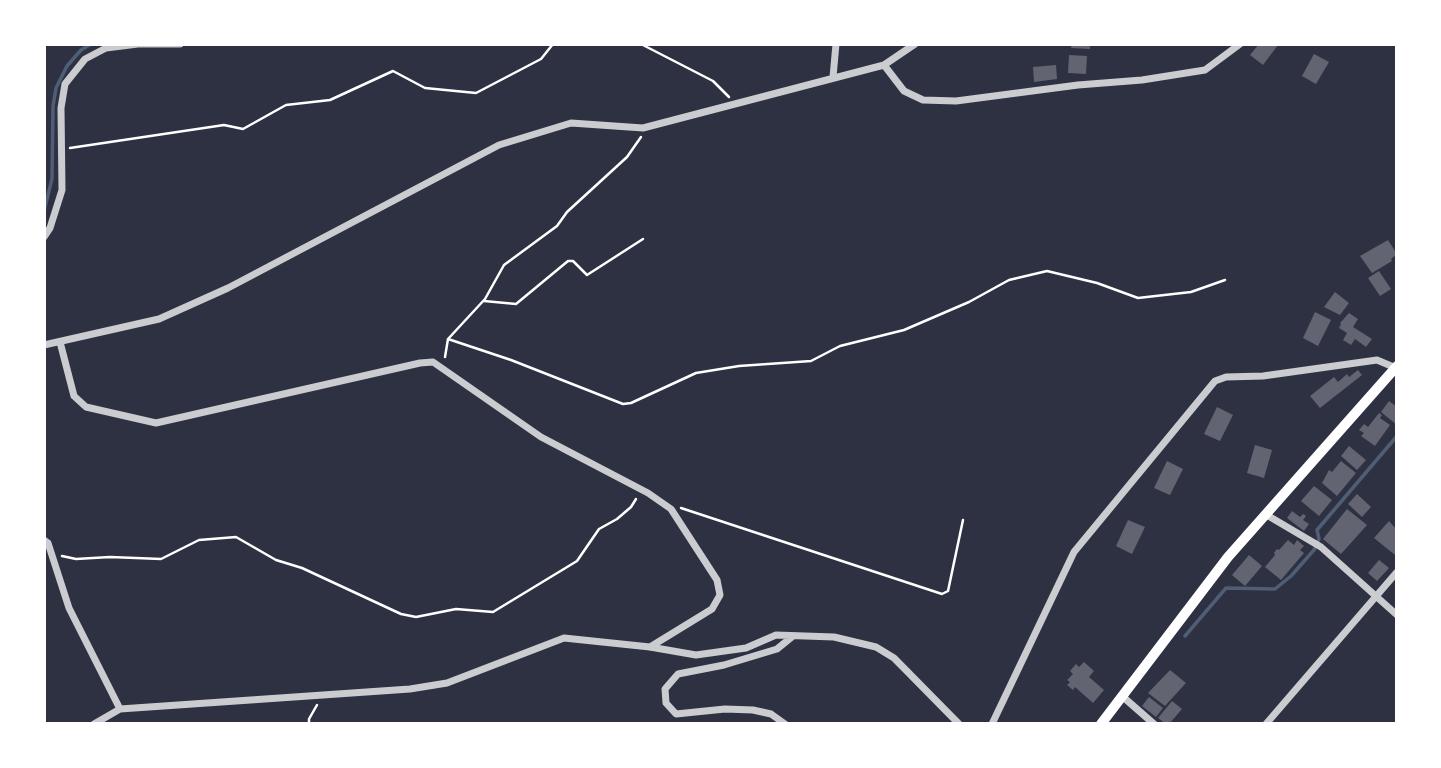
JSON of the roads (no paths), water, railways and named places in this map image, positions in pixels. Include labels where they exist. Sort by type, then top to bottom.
[{"type":"main road","points":[[1101,724],[1228,556],[1396,367]]},
{"type":"street","points":[[44,237],[50,228],[62,190],[61,108],[65,84],[85,59],[106,48],[138,44],[180,44]]},
{"type":"street","points":[[833,77],[836,44]]},
{"type":"street","points":[[44,345],[159,319],[228,288],[499,145],[571,123],[643,128],[884,65],[915,44]]},
{"type":"street","points":[[884,65],[904,91],[923,100],[956,101],[1078,85],[1142,80],[1205,70],[1240,44]]},
{"type":"street","points":[[60,342],[74,396],[86,407],[156,423],[433,362],[541,437],[642,490],[671,509],[717,580],[720,595],[712,609],[650,647]]},
{"type":"street","points":[[992,724],[1074,552],[1214,381],[1226,377],[1263,376],[1377,360],[1396,367]]},
{"type":"street","points":[[1265,514],[1318,545],[1397,615]]},
{"type":"street","points":[[44,540],[48,543],[69,608],[120,709]]},
{"type":"street","points":[[1266,724],[1397,572]]},
{"type":"street","points":[[94,724],[120,709],[410,689],[447,683],[564,639],[650,647],[696,655],[746,648],[776,635],[834,637],[876,647],[894,658],[959,724]]},
{"type":"street","points":[[785,724],[771,714],[753,709],[725,709],[676,715],[666,703],[665,689],[678,674],[724,665],[777,649],[793,636]]},
{"type":"street","points":[[1122,696],[1154,724]]},
{"type":"waterway","points":[[44,211],[52,179],[53,106],[56,88],[67,66],[81,50],[91,44]]},
{"type":"waterway","points":[[1185,636],[1226,588],[1275,589],[1291,576],[1314,550],[1319,539],[1317,530],[1397,436]]}]
